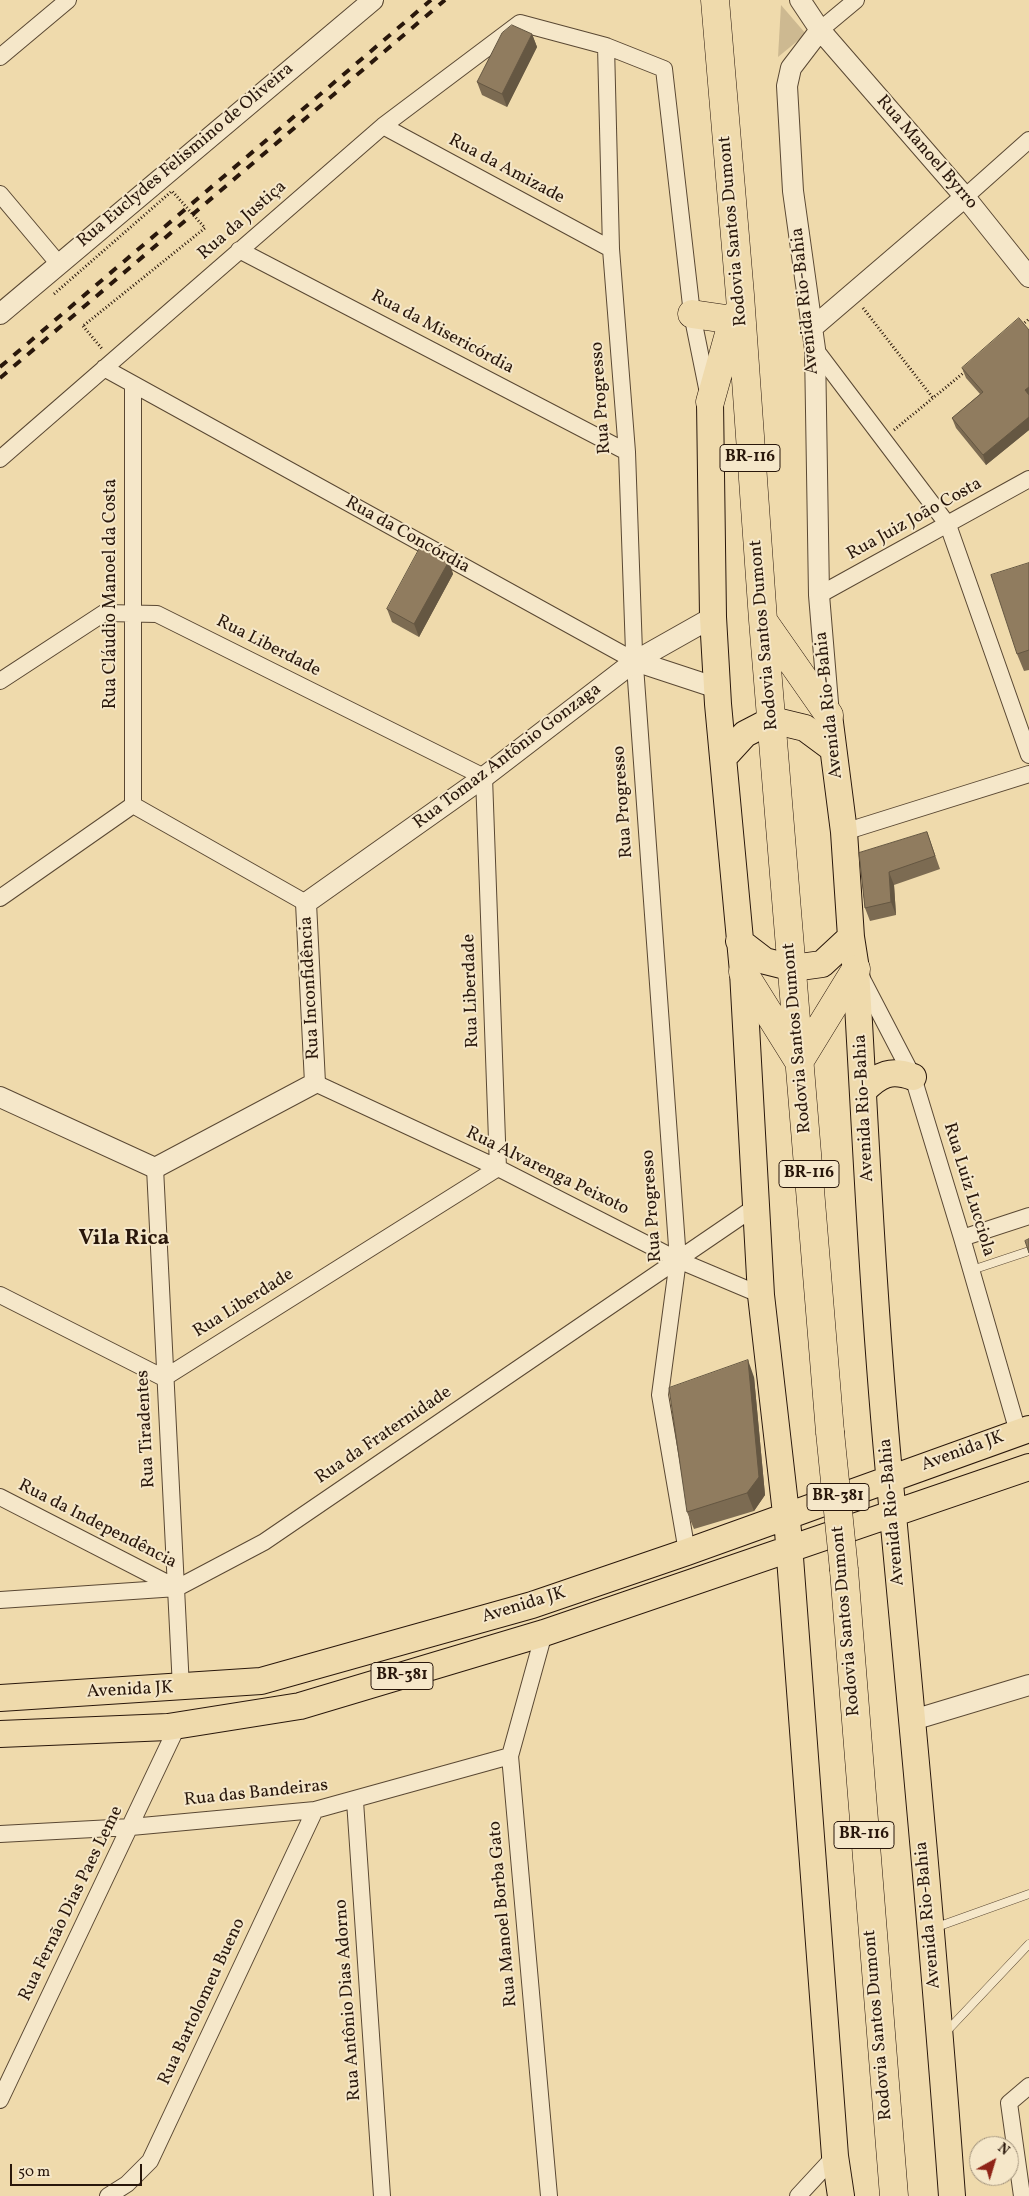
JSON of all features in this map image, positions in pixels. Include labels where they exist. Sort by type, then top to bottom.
[{"type":"highway","name":"Rodovia Santos Dumont","points":[[715,0],[736,308],[793,968],[830,1432],[844,1570],[894,2196]]},
{"type":"highway","points":[[692,314],[736,308],[710,402]]},
{"type":"highway","points":[[763,620],[830,715]]},
{"type":"highway","points":[[743,972],[799,1062],[856,969]]},
{"type":"main road","points":[[710,402],[713,617],[717,688],[743,972],[761,1295],[789,1548],[835,2156],[841,2196]]},
{"type":"main road","name":"Avenida Rio-Bahia","points":[[830,715],[832,748],[844,832],[851,937],[856,969],[873,1255],[890,1479],[941,2038],[952,2196]]},
{"type":"main road","points":[[723,758],[745,734],[772,720],[804,728],[832,748]]},
{"type":"main road","points":[[739,941],[764,961],[793,968],[822,964],[851,937]]},
{"type":"main road","points":[[864,1090],[884,1073],[899,1072],[913,1077]]},
{"type":"main road","name":"Avenida JK","points":[[0,1698],[181,1688],[261,1681],[532,1605],[687,1552],[1024,1430]]},
{"type":"main road","name":"Avenida JK","points":[[0,1734],[178,1725],[300,1706],[544,1633],[1029,1467]]},
{"type":"street","points":[[0,57],[68,0]]},
{"type":"street","name":"Rua Euclydes Felismino de Oliveira","points":[[0,314],[58,263],[373,0]]},
{"type":"street","name":"Rua Manoel Byrro","points":[[800,0],[820,30],[965,197],[1029,277]]},
{"type":"street","points":[[820,30],[856,0]]},
{"type":"street","name":"Rua da Justiça","points":[[0,459],[383,126],[520,23],[606,46]]},
{"type":"street","name":"Avenida Rio-Bahia","points":[[820,30],[791,68],[787,86],[793,192],[815,349],[819,595],[830,715]]},
{"type":"street","points":[[606,46],[664,69],[692,314],[710,402]]},
{"type":"street","name":"Rua Progresso","points":[[606,46],[611,249],[627,452],[635,661],[678,1260],[660,1395],[687,1552]]},
{"type":"street","name":"Rua da Amizade","points":[[383,126],[611,249]]},
{"type":"street","points":[[811,329],[1029,140]]},
{"type":"street","points":[[0,194],[58,263]]},
{"type":"street","name":"Rua da Misericórdia","points":[[239,250],[627,452]]},
{"type":"street","points":[[815,349],[948,525],[1029,754]]},
{"type":"street","name":"Rua da Concórdia","points":[[108,364],[133,384],[635,661],[717,688]]},
{"type":"street","name":"Rua Cláudio Manoel da Costa","points":[[132,805],[133,384]]},
{"type":"street","name":"Rua Juiz João Costa","points":[[819,595],[1029,479]]},
{"type":"street","name":"Rua Liberdade","points":[[0,680],[104,613],[157,614],[484,777],[498,1168],[164,1378]]},
{"type":"street","name":"Rua Tomaz Antônio Gonzaga","points":[[306,903],[484,777],[635,661],[713,617]]},
{"type":"street","points":[[844,832],[1029,774]]},
{"type":"street","points":[[0,898],[132,805]]},
{"type":"street","name":"Rua Inconfidência","points":[[132,805],[306,903],[316,1084],[155,1168]]},
{"type":"street","name":"Rua Luiz Lucciola","points":[[856,969],[913,1077],[972,1270],[1024,1430]]},
{"type":"street","name":"Rua Alvarenga Peixoto","points":[[316,1084],[498,1168],[678,1260],[761,1295]]},
{"type":"street","points":[[0,1097],[155,1168]]},
{"type":"street","name":"Rua Tiradentes","points":[[155,1168],[181,1688]]},
{"type":"street","name":"Rua da Fraternidade","points":[[0,1600],[177,1588],[264,1542],[755,1207]]},
{"type":"street","points":[[962,1238],[1029,1216]]},
{"type":"street","points":[[0,1295],[164,1378]]},
{"type":"street","name":"Rua da Independência","points":[[0,1497],[177,1588]]},
{"type":"street","name":"Rua Manoel Borba Gato","points":[[544,1633],[510,1756],[549,2196]]},
{"type":"street","points":[[913,1720],[1029,1685]]},
{"type":"street","name":"Rua Fernão Dias Paes Leme","points":[[0,2100],[178,1725]]},
{"type":"street","name":"Rua das Bandeiras","points":[[0,1834],[131,1827],[315,1810],[355,1801],[510,1756]]},
{"type":"street","name":"Rua Antônio Dias Adorno","points":[[355,1801],[382,2196]]},
{"type":"street","name":"Rua Bartolomeu Bueno","points":[[108,2196],[127,2184],[150,2161],[315,1810]]},
{"type":"street","points":[[1022,2196],[1009,2103],[1029,2086]]},
{"type":"street","points":[[798,2196],[835,2156]]},
{"type":"lane","points":[[972,1270],[1029,1251]]},
{"type":"lane","points":[[930,1930],[1029,1894]]},
{"type":"lane","points":[[941,2038],[1029,1944]]},
{"type":"path","points":[[54,294],[172,191],[205,228],[83,326],[108,364]]},
{"type":"path","points":[[852,294],[933,398]]},
{"type":"path","points":[[1014,331],[1029,319]]},
{"type":"path","points":[[883,439],[970,368]]},
{"type":"shaded area","points":[[781,5],[806,34],[778,57]]},
{"type":"building","points":[[512,25],[532,34],[502,94],[477,82],[502,33]]},
{"type":"building","points":[[1019,318],[1029,330],[1029,387],[1025,390],[1029,395],[1029,417],[983,455],[952,418],[983,392],[962,368]]},
{"type":"building","points":[[421,546],[449,561],[414,624],[387,609]]},
{"type":"building","points":[[1029,563],[1029,650],[1017,654],[991,575]]},
{"type":"building","points":[[927,832],[935,856],[889,872],[891,902],[865,908],[859,853]]},
{"type":"building","points":[[1029,1239],[1029,1253],[1025,1241]]},
{"type":"building","points":[[748,1360],[759,1477],[747,1493],[687,1512],[669,1388]]},
{"type":"railway","points":[[0,367],[431,0]]},
{"type":"railway","points":[[0,378],[445,0]]},
{"type":"district","name":"Vila Rica","points":[[124,1240]]}]
